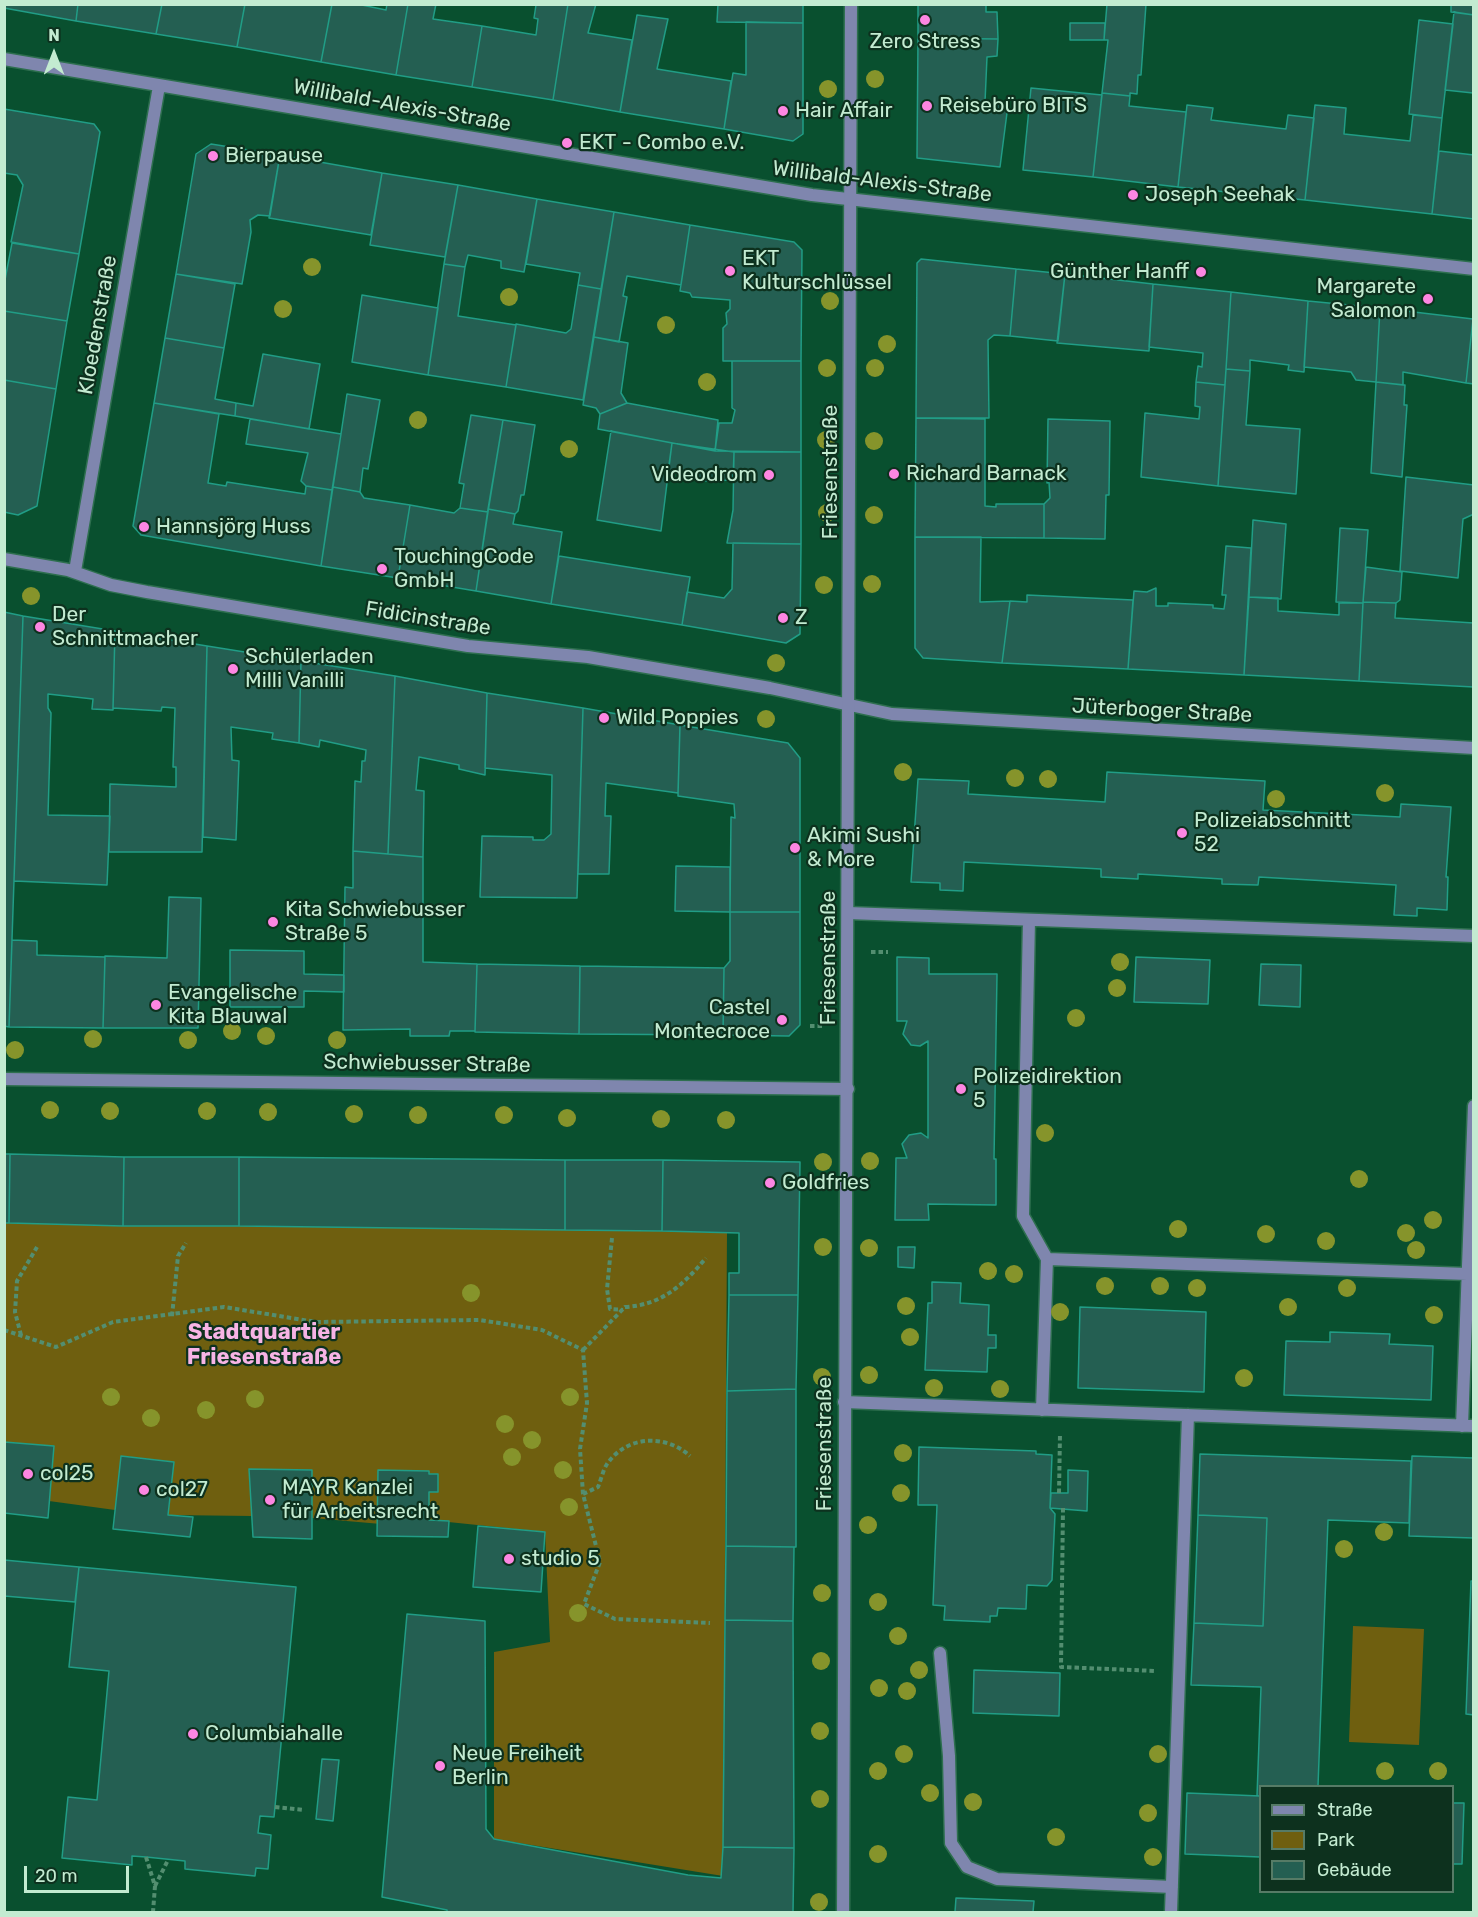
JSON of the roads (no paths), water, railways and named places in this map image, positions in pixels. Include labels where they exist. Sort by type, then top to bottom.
[{"type":"street","name":"Friesenstraße","points":[[843,1912],[851,4]]},
{"type":"street","name":"Willibald-Alexis-Straße","points":[[4,59],[851,200],[1473,269]]},
{"type":"street","name":"Kloedenstraße","points":[[75,572],[159,86]]},
{"type":"street","name":"Fidicinstraße","points":[[4,559],[75,572],[111,585],[147,592],[468,646],[588,657],[770,688],[849,705]]},
{"type":"street","name":"Jüterboger Straße","points":[[849,705],[892,714],[1473,748]]},
{"type":"street","points":[[848,913],[1473,936]]},
{"type":"street","points":[[1029,920],[1023,1216],[1047,1259],[1042,1410]]},
{"type":"street","name":"Schwiebusser Straße","points":[[4,1079],[848,1089]]},
{"type":"street","points":[[844,1402],[1468,1426],[1467,1274],[1471,1244],[1473,1106]]},
{"type":"street","points":[[1047,1259],[1467,1274]]},
{"type":"street","points":[[1171,1912],[1188,1415]]},
{"type":"street","points":[[940,1653],[950,1756],[951,1843],[967,1867],[997,1879],[1172,1887]]},
{"type":"place","name":"Zero Stress","points":[[925,20]]},
{"type":"place","name":"Reisebüro BITS","points":[[927,106]]},
{"type":"place","name":"Hair Affair","points":[[783,111]]},
{"type":"place","name":"EKT - Combo e.V.","points":[[567,143]]},
{"type":"place","name":"Bierpause","points":[[213,156]]},
{"type":"place","name":"Joseph Seehak","points":[[1133,195]]},
{"type":"place","name":"EKT Kulturschlüssel","points":[[730,271]]},
{"type":"place","name":"Günther Hanff","points":[[1201,272]]},
{"type":"place","name":"Margarete Salomon","points":[[1428,299]]},
{"type":"place","name":"Richard Barnack","points":[[894,474]]},
{"type":"place","name":"Videodrom","points":[[769,475]]},
{"type":"place","name":"Hannsjörg Huss","points":[[144,527]]},
{"type":"place","name":"TouchingCode GmbH","points":[[382,569]]},
{"type":"place","name":"Z","points":[[783,618]]},
{"type":"place","name":"Der Schnittmacher","points":[[40,627]]},
{"type":"place","name":"Schülerladen Milli Vanilli","points":[[233,669]]},
{"type":"place","name":"Wild Poppies","points":[[604,718]]},
{"type":"place","name":"Polizeiabschnitt 52","points":[[1182,833]]},
{"type":"place","name":"Akimi Sushi & More","points":[[795,848]]},
{"type":"place","name":"Kita Schwiebusser Straße 5","points":[[273,922]]},
{"type":"place","name":"Evangelische Kita Blauwal","points":[[156,1005]]},
{"type":"place","name":"Castel Montecroce","points":[[782,1020]]},
{"type":"place","name":"Polizeidirektion 5","points":[[961,1089]]},
{"type":"place","name":"Goldfries","points":[[770,1183]]},
{"type":"place","name":"col25","points":[[28,1474]]},
{"type":"place","name":"col27","points":[[144,1490]]},
{"type":"place","name":"MAYR Kanzlei für Arbeitsrecht","points":[[270,1500]]},
{"type":"place","name":"studio 5","points":[[509,1559]]},
{"type":"place","name":"Columbiahalle","points":[[193,1734]]},
{"type":"place","name":"Neue Freiheit Berlin","points":[[440,1766]]},
{"type":"district","name":"Stadtquartier Friesenstraße","points":[[264,1346]]}]
